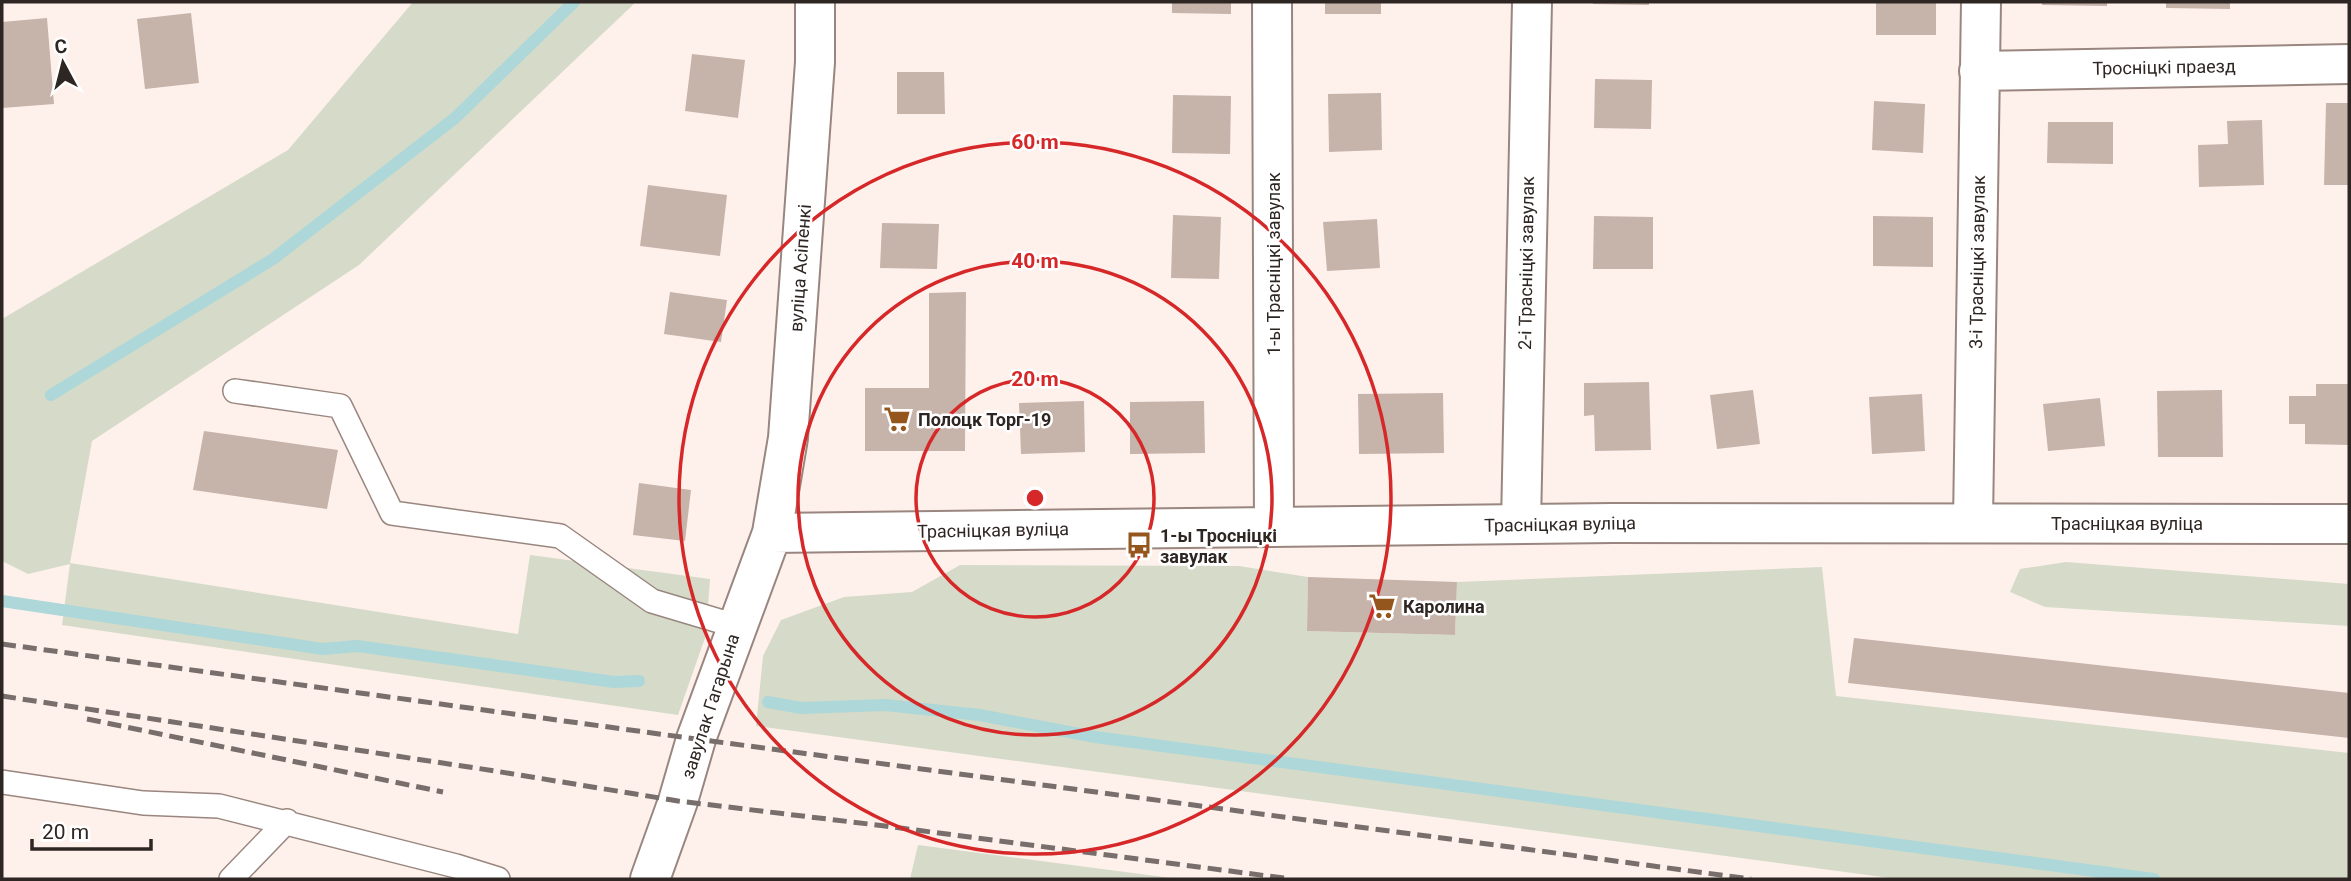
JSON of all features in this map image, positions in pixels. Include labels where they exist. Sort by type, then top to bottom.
[{"type":"street","name":"вуліца Асіпенкі","points":[[772,533],[788,438],[815,62],[814,2]]},
{"type":"street","name":"1-ы Трасніцкі завулак","points":[[1272,2],[1274,527]]},
{"type":"street","name":"2-і Трасніцкі завулак","points":[[1521,524],[1532,2]]},
{"type":"street","name":"3-і Трасніцкі завулак","points":[[1973,523],[1981,2]]},
{"type":"street","name":"Тросніцкі праезд","points":[[1979,71],[2349,64]]},
{"type":"street","name":"Трасніцкая вуліца","points":[[772,533],[1521,524],[2349,524]]},
{"type":"street","name":"завулак Гагарына","points":[[650,879],[736,626],[772,533]]},
{"type":"lane","points":[[235,391],[340,406],[392,513],[560,536],[652,601],[736,626]]},
{"type":"lane","points":[[2,782],[143,803],[219,806],[287,821],[498,879]]},
{"type":"lane","points":[[231,879],[287,821]]},
{"type":"green space","points":[[413,2],[636,2],[359,265],[92,441],[70,563],[518,634],[530,555],[710,579],[706,635],[678,715],[62,625],[70,564],[28,574],[2,561],[2,319],[288,150]]},
{"type":"green space","points":[[2066,562],[2349,584],[2349,626],[2045,607],[2010,592],[2020,569]]},
{"type":"green space","points":[[960,565],[1239,566],[1308,577],[1307,631],[1455,635],[1457,582],[1822,567],[1836,696],[2349,753],[2349,879],[1897,879],[756,726],[763,656],[781,620],[844,597],[912,592]]},
{"type":"green space","points":[[918,845],[1179,879],[910,879]]},
{"type":"building","points":[[1172,2],[1231,2],[1231,14],[1172,13]]},
{"type":"building","points":[[1325,2],[1381,2],[1381,14],[1325,14]]},
{"type":"building","points":[[1649,2],[1649,5],[1593,4]]},
{"type":"building","points":[[1876,2],[1936,2],[1936,35],[1876,35]]},
{"type":"building","points":[[2042,2],[2107,2],[2107,6],[2042,5]]},
{"type":"building","points":[[2166,2],[2230,2],[2230,9],[2166,8]]},
{"type":"building","points":[[191,13],[199,83],[145,89],[137,19]]},
{"type":"building","points":[[47,18],[54,104],[2,108],[2,22]]},
{"type":"building","points":[[692,54],[745,60],[738,118],[685,111]]},
{"type":"building","points":[[897,72],[944,72],[945,114],[897,114]]},
{"type":"building","points":[[1595,79],[1652,80],[1651,129],[1594,128]]},
{"type":"building","points":[[1381,93],[1382,150],[1329,152],[1328,94]]},
{"type":"building","points":[[1173,95],[1231,96],[1230,154],[1172,153]]},
{"type":"building","points":[[1874,101],[1925,104],[1923,153],[1872,150]]},
{"type":"building","points":[[2326,103],[2349,103],[2349,185],[2324,185]]},
{"type":"building","points":[[2262,120],[2264,185],[2199,187],[2198,145],[2228,144],[2227,121]]},
{"type":"building","points":[[2048,122],[2113,122],[2113,164],[2047,163]]},
{"type":"building","points":[[648,185],[727,195],[720,256],[640,246]]},
{"type":"building","points":[[1173,215],[1221,217],[1219,279],[1171,278]]},
{"type":"building","points":[[1594,216],[1653,217],[1653,269],[1593,269]]},
{"type":"building","points":[[1873,216],[1933,217],[1933,267],[1873,266]]},
{"type":"building","points":[[1377,219],[1380,268],[1327,271],[1323,222]]},
{"type":"building","points":[[882,223],[939,224],[937,269],[880,268]]},
{"type":"building","points":[[670,292],[727,300],[721,342],[664,334]]},
{"type":"building","points":[[966,292],[965,451],[865,451],[865,388],[929,388],[929,293]]},
{"type":"building","points":[[1649,382],[1651,450],[1595,451],[1594,415],[1584,416],[1584,383]]},
{"type":"building","points":[[2316,384],[2349,384],[2349,445],[2305,444],[2305,424],[2289,424],[2289,396],[2316,396]]},
{"type":"building","points":[[1753,390],[1760,444],[1717,449],[1710,395]]},
{"type":"building","points":[[2222,390],[2223,457],[2158,457],[2157,391]]},
{"type":"building","points":[[1443,393],[1444,453],[1359,454],[1358,394]]},
{"type":"building","points":[[1922,394],[1925,451],[1872,454],[1869,397]]},
{"type":"building","points":[[2100,398],[2105,446],[2048,451],[2043,404]]},
{"type":"building","points":[[1084,401],[1085,452],[1021,454],[1019,403]]},
{"type":"building","points":[[1204,401],[1205,453],[1130,454],[1130,402]]},
{"type":"building","points":[[204,431],[338,450],[327,509],[193,490]]},
{"type":"building","points":[[639,483],[691,490],[685,541],[633,535]]},
{"type":"building","name":"Каролина","points":[[1308,577],[1457,582],[1455,635],[1307,631]]},
{"type":"building","points":[[1854,638],[2349,693],[2349,738],[1848,683]]},
{"type":"waterway","points":[[51,395],[273,259],[455,118],[574,2]]},
{"type":"waterway","points":[[2,601],[323,649],[357,646],[614,682],[639,681]]},
{"type":"waterway","points":[[768,702],[801,708],[885,705],[980,715],[1095,737],[2154,879]]},
{"type":"railway","points":[[2,644],[1751,879]]},
{"type":"railway","points":[[2,696],[678,801],[1291,879]]},
{"type":"railway","points":[[87,719],[443,792]]},
{"type":"place","name":"Полоцк Торг-19","points":[[897,419]]},
{"type":"place","name":"1-ы Тросніцкі завулак","points":[[1139,545]]},
{"type":"place","name":"Каролина","points":[[1382,606]]}]
